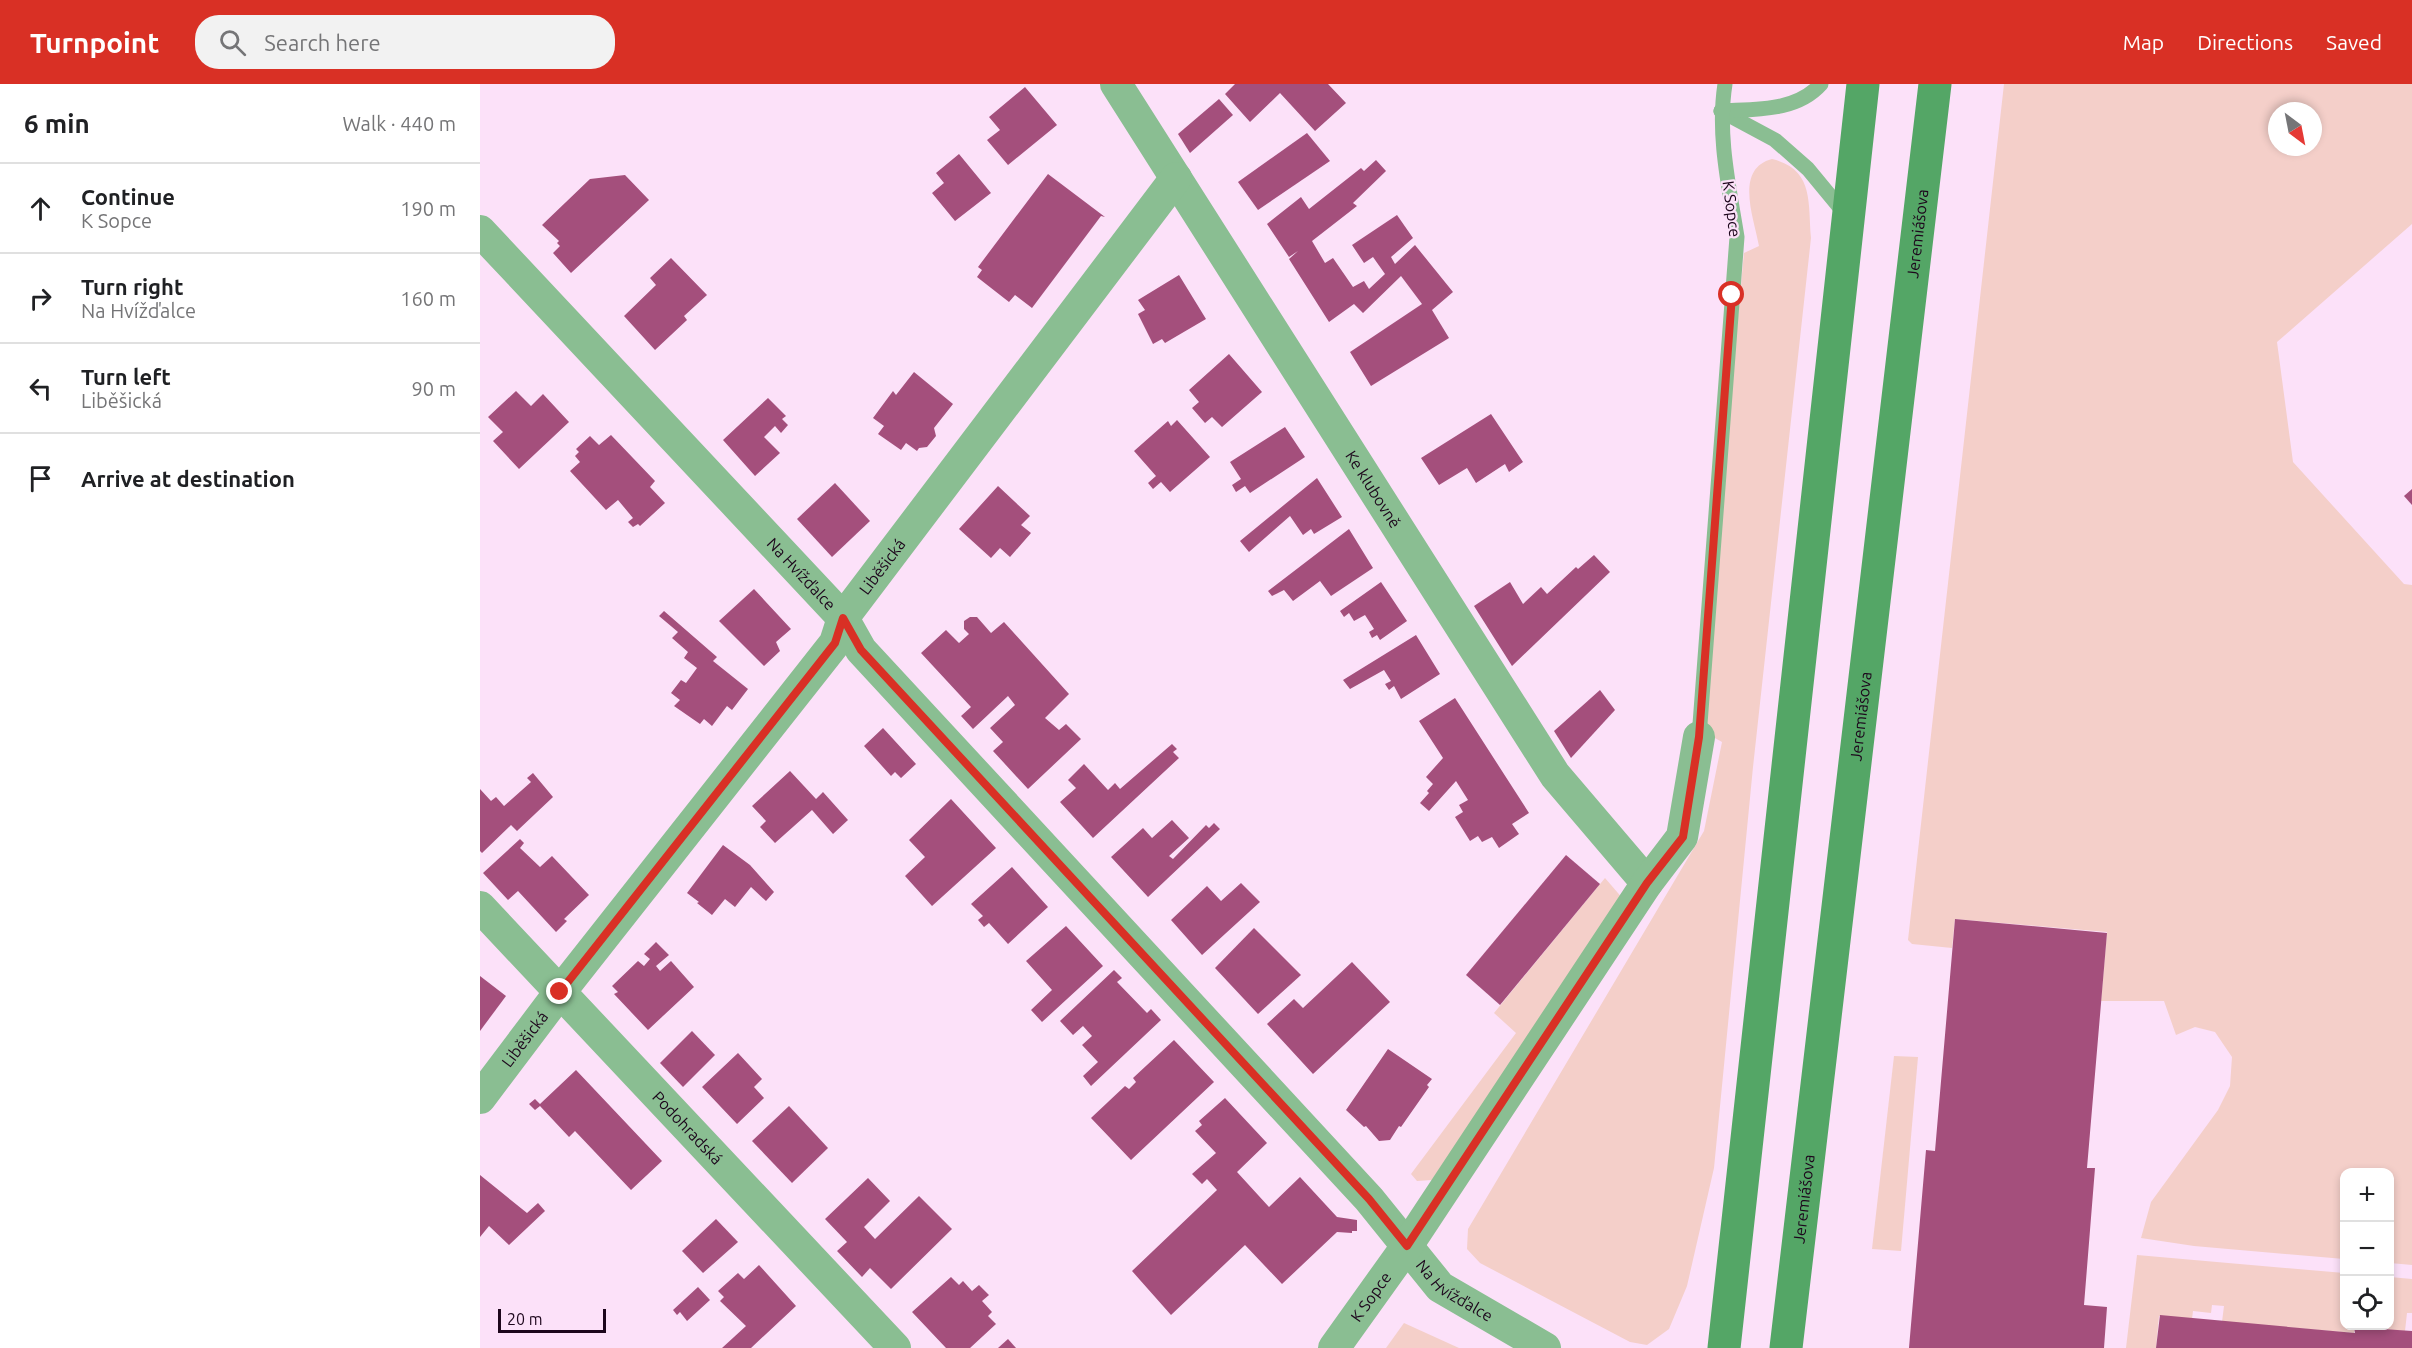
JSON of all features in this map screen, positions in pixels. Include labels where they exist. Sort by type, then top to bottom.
[{"type":"main road","points":[[1724,1348],[1850,219],[1863,84]]},
{"type":"main road","name":"Jeremiášova","points":[[1786,1348],[1935,84]]},
{"type":"street","name":"Ke klubovně","points":[[1116,84],[1555,775],[1647,883]]},
{"type":"street","name":"Liběšická","points":[[480,1098],[560,992],[835,643],[843,618],[1176,178]]},
{"type":"street","name":"Na Hvížďalce","points":[[480,231],[843,618],[861,650],[1369,1199],[1440,1287],[1545,1348]]},
{"type":"street","name":"K Sopce","points":[[1334,1348],[1407,1246],[1647,883],[1683,837],[1699,737]]},
{"type":"street","name":"Podohradská","points":[[480,907],[895,1348]]},
{"type":"lane","name":"K Sopce","points":[[1699,737],[1737,237],[1729,192],[1721,111],[1725,84]]},
{"type":"lane","points":[[1721,111],[1780,108],[1815,90],[1821,84]]},
{"type":"lane","points":[[1721,111],[1775,140],[1808,169],[1850,219]]},
{"type":"shaded area","points":[[2004,84],[2412,84],[2412,224],[2277,342],[2293,462],[2404,584],[2412,585],[2412,1265],[2394,1263],[2394,1168],[2340,1168],[2340,1259],[2194,1246],[2141,1238],[2151,1202],[2218,1110],[2230,1086],[2232,1057],[2215,1032],[2195,1027],[2176,1035],[2164,1001],[2101,1001],[2107,932],[1955,919],[1952,948],[1912,944],[1908,940]]},
{"type":"shaded area","points":[[1772,159],[1795,170],[1802,179],[1808,200],[1811,238],[1753,767],[1714,1168],[1687,1286],[1669,1329],[1647,1345],[1630,1342],[1480,1263],[1467,1249],[1468,1229],[1704,831],[1722,742],[1706,733],[1717,540],[1744,253],[1759,246],[1749,196],[1750,184],[1753,173],[1760,164]]},
{"type":"shaded area","points":[[1605,878],[1624,900],[1432,1180],[1417,1181],[1411,1174],[1516,1033],[1494,1013]]},
{"type":"shaded area","points":[[1894,1056],[1918,1057],[1901,1251],[1872,1249]]},
{"type":"shaded area","points":[[2137,1255],[2340,1273],[2340,1330],[2354,1330],[2354,1333],[2222,1322],[2224,1306],[2212,1305],[2211,1313],[2193,1311],[2192,1319],[2159,1316],[2156,1348],[2126,1348]]},
{"type":"shaded area","points":[[2394,1277],[2412,1279],[2412,1313],[2407,1313],[2405,1331],[2392,1330]]},
{"type":"shaded area","points":[[1404,1323],[1459,1348],[1386,1348]]},
{"type":"building","points":[[1235,84],[1328,84],[1346,103],[1315,131],[1280,93],[1250,122],[1225,94]]},
{"type":"building","points":[[1025,87],[1057,125],[1008,165],[987,140],[1000,130],[989,117]]},
{"type":"building","points":[[1219,99],[1233,115],[1190,153],[1178,134]]},
{"type":"building","points":[[1307,133],[1330,161],[1258,210],[1238,182]]},
{"type":"building","points":[[959,154],[991,193],[955,221],[932,193],[944,183],[936,173]]},
{"type":"building","points":[[1376,160],[1386,171],[1353,203],[1357,206],[1312,241],[1325,263],[1333,258],[1353,287],[1364,281],[1369,289],[1385,274],[1373,257],[1364,263],[1352,245],[1397,215],[1413,238],[1391,257],[1395,264],[1415,245],[1453,292],[1432,310],[1449,338],[1371,386],[1350,352],[1422,304],[1401,276],[1363,313],[1354,304],[1329,322],[1289,259],[1298,251],[1289,257],[1267,224],[1301,197],[1309,209],[1361,168],[1364,171]]},
{"type":"building","points":[[1048,174],[1105,217],[1101,216],[1032,308],[1015,295],[1009,302],[977,277],[982,270],[978,267]]},
{"type":"building","points":[[625,175],[649,200],[571,273],[553,253],[560,246],[557,243],[559,241],[542,225],[590,179]]},
{"type":"building","points":[[671,258],[707,295],[684,316],[687,320],[655,350],[624,316],[656,285],[650,278]]},
{"type":"building","points":[[1179,275],[1206,319],[1165,343],[1162,339],[1153,344],[1138,314],[1145,310],[1138,300]]},
{"type":"building","points":[[1229,354],[1262,392],[1222,427],[1212,417],[1205,423],[1192,408],[1199,402],[1189,390]]},
{"type":"building","points":[[914,372],[953,404],[934,428],[936,436],[927,447],[919,448],[917,451],[906,443],[901,450],[878,434],[884,426],[873,418],[893,391],[896,395]]},
{"type":"building","points":[[516,391],[531,406],[543,394],[569,422],[519,469],[493,441],[503,432],[488,417]]},
{"type":"building","points":[[768,398],[786,416],[782,419],[788,425],[781,433],[775,426],[764,437],[780,453],[755,476],[723,440]]},
{"type":"building","points":[[1491,414],[1523,462],[1509,472],[1505,464],[1476,483],[1467,468],[1439,485],[1421,458]]},
{"type":"building","points":[[1177,420],[1210,457],[1170,492],[1161,482],[1153,489],[1148,483],[1156,476],[1134,451],[1168,421],[1171,426]]},
{"type":"building","points":[[1285,427],[1305,457],[1250,493],[1245,486],[1236,492],[1232,485],[1241,479],[1230,462]]},
{"type":"building","points":[[611,435],[655,481],[650,487],[665,503],[640,526],[638,524],[633,527],[628,522],[633,518],[618,500],[606,510],[570,471],[580,462],[575,456],[579,452],[576,449],[590,436],[599,445]]},
{"type":"building","points":[[1317,478],[1342,517],[1314,534],[1311,529],[1303,535],[1290,516],[1249,552],[1240,541]]},
{"type":"building","points":[[835,483],[870,521],[832,557],[797,519]]},
{"type":"building","points":[[998,486],[1030,516],[1021,525],[1031,533],[1010,557],[1000,548],[991,558],[959,529]]},
{"type":"building","points":[[2412,489],[2412,505],[2404,496]]},
{"type":"building","points":[[1349,529],[1373,568],[1331,596],[1320,581],[1293,601],[1284,590],[1272,596],[1268,591]]},
{"type":"building","points":[[1594,555],[1610,572],[1512,666],[1474,606],[1510,582],[1523,604],[1541,587],[1547,594],[1576,567],[1578,569]]},
{"type":"building","points":[[1381,582],[1407,621],[1380,640],[1377,635],[1372,638],[1369,632],[1374,629],[1365,615],[1354,621],[1349,613],[1344,617],[1340,611]]},
{"type":"building","points":[[754,589],[791,629],[776,642],[780,651],[764,666],[719,621]]},
{"type":"building","points":[[664,611],[717,657],[713,661],[748,689],[732,710],[727,706],[712,726],[704,719],[700,724],[674,706],[680,700],[671,693],[681,680],[686,683],[697,668],[684,658],[688,652],[672,638],[678,632],[659,616]]},
{"type":"building","points":[[970,617],[977,617],[991,633],[1004,622],[1069,694],[1045,718],[1059,730],[1066,724],[1081,739],[1028,789],[993,751],[1003,742],[990,728],[1015,705],[1008,696],[973,729],[961,716],[971,707],[921,653],[946,630],[959,643],[969,634],[964,629],[964,621]]},
{"type":"building","points":[[1416,635],[1440,674],[1401,699],[1394,686],[1389,690],[1385,684],[1391,681],[1384,670],[1350,689],[1343,680]]},
{"type":"building","points":[[1600,690],[1615,710],[1571,758],[1554,731]]},
{"type":"building","points":[[1455,698],[1529,813],[1512,824],[1519,834],[1499,848],[1492,837],[1482,842],[1478,836],[1470,841],[1455,817],[1463,812],[1459,805],[1468,800],[1456,781],[1429,811],[1420,803],[1433,784],[1426,777],[1443,758],[1419,721]]},
{"type":"building","points":[[883,728],[916,764],[901,778],[895,772],[891,776],[864,746]]},
{"type":"building","points":[[1172,744],[1177,749],[1173,752],[1179,758],[1093,838],[1060,802],[1076,788],[1068,780],[1084,764],[1108,790],[1115,783],[1120,789]]},
{"type":"building","points":[[790,771],[816,799],[823,792],[848,820],[833,834],[812,810],[775,843],[760,827],[766,821],[752,806]]},
{"type":"building","points":[[533,773],[553,797],[517,831],[511,825],[482,853],[480,851],[480,789],[491,801],[496,797],[504,806],[531,782],[527,778]]},
{"type":"building","points":[[951,799],[996,848],[932,906],[905,876],[925,857],[909,840]]},
{"type":"building","points":[[1172,820],[1189,838],[1169,856],[1173,859],[1206,825],[1209,828],[1214,823],[1220,829],[1148,897],[1111,857],[1143,828],[1152,838]]},
{"type":"building","points":[[520,839],[524,843],[520,848],[540,867],[552,856],[589,895],[564,919],[567,921],[556,932],[518,891],[508,900],[483,873]]},
{"type":"building","points":[[723,845],[750,865],[774,892],[766,901],[751,887],[735,907],[725,899],[712,915],[687,893]]},
{"type":"building","points":[[1566,855],[1600,884],[1500,1005],[1466,975]]},
{"type":"building","points":[[1012,867],[1048,907],[1008,944],[989,923],[984,927],[978,920],[983,916],[971,904]]},
{"type":"building","points":[[1241,883],[1260,902],[1202,955],[1171,920],[1207,886],[1221,901]]},
{"type":"building","points":[[1955,919],[2107,933],[2087,1168],[2095,1168],[2084,1305],[2107,1307],[2104,1348],[1909,1348],[1926,1150],[1935,1151]]},
{"type":"building","points":[[1066,926],[1103,966],[1042,1022],[1031,1010],[1052,990],[1026,961]]},
{"type":"building","points":[[1254,928],[1301,975],[1258,1014],[1215,968]]},
{"type":"building","points":[[656,942],[669,955],[656,966],[660,971],[671,961],[694,987],[648,1030],[614,994],[618,992],[612,986],[638,961],[644,966],[650,959],[644,954]]},
{"type":"building","points":[[1352,962],[1390,1002],[1313,1074],[1267,1024],[1294,999],[1303,1008]]},
{"type":"building","points":[[1114,970],[1122,978],[1117,982],[1147,1013],[1151,1009],[1161,1020],[1091,1086],[1083,1076],[1098,1062],[1082,1045],[1092,1036],[1083,1026],[1073,1035],[1060,1021]]},
{"type":"building","points":[[480,976],[506,996],[480,1031]]},
{"type":"building","points":[[692,1031],[715,1055],[683,1087],[660,1063]]},
{"type":"building","points":[[1174,1040],[1214,1082],[1131,1160],[1091,1118],[1125,1086],[1129,1089],[1136,1082],[1133,1078]]},
{"type":"building","points":[[1388,1049],[1432,1079],[1427,1085],[1429,1087],[1390,1140],[1379,1141],[1366,1126],[1364,1127],[1346,1110]]},
{"type":"building","points":[[738,1053],[762,1079],[754,1087],[764,1098],[737,1124],[702,1087]]},
{"type":"building","points":[[576,1070],[662,1161],[631,1190],[575,1131],[569,1137],[540,1106],[535,1110],[529,1104],[535,1099],[540,1104]]},
{"type":"building","points":[[1225,1098],[1267,1143],[1237,1172],[1269,1207],[1300,1177],[1337,1217],[1357,1220],[1357,1231],[1337,1232],[1282,1284],[1245,1245],[1171,1315],[1132,1271],[1217,1190],[1207,1179],[1202,1184],[1192,1174],[1216,1153],[1195,1131],[1202,1125],[1199,1121]]},
{"type":"building","points":[[789,1106],[828,1148],[792,1183],[752,1141]]},
{"type":"building","points":[[480,1175],[527,1213],[538,1203],[545,1211],[509,1245],[489,1226],[480,1237]]},
{"type":"building","points":[[868,1178],[890,1201],[864,1227],[875,1239],[919,1196],[952,1229],[891,1289],[870,1268],[862,1277],[837,1251],[847,1242],[825,1219]]},
{"type":"building","points":[[716,1219],[738,1242],[703,1273],[682,1251]]},
{"type":"building","points":[[759,1265],[796,1306],[751,1348],[722,1348],[746,1326],[720,1301],[724,1297],[718,1291],[738,1273],[744,1279]]},
{"type":"building","points":[[951,1277],[959,1285],[963,1281],[972,1291],[979,1285],[989,1295],[982,1301],[992,1312],[988,1316],[996,1324],[970,1348],[946,1348],[912,1312]]},
{"type":"building","points":[[698,1287],[710,1300],[687,1321],[680,1312],[677,1315],[673,1310]]},
{"type":"building","points":[[2160,1315],[2355,1333],[2354,1330],[2412,1331],[2412,1348],[2156,1348]]},
{"type":"building","points":[[1008,1339],[1016,1348],[998,1348]]},
{"type":"route","points":[[560,992],[835,643],[843,618],[861,650],[1369,1199],[1407,1246],[1647,883],[1683,837],[1699,737],[1732,295]]}]
